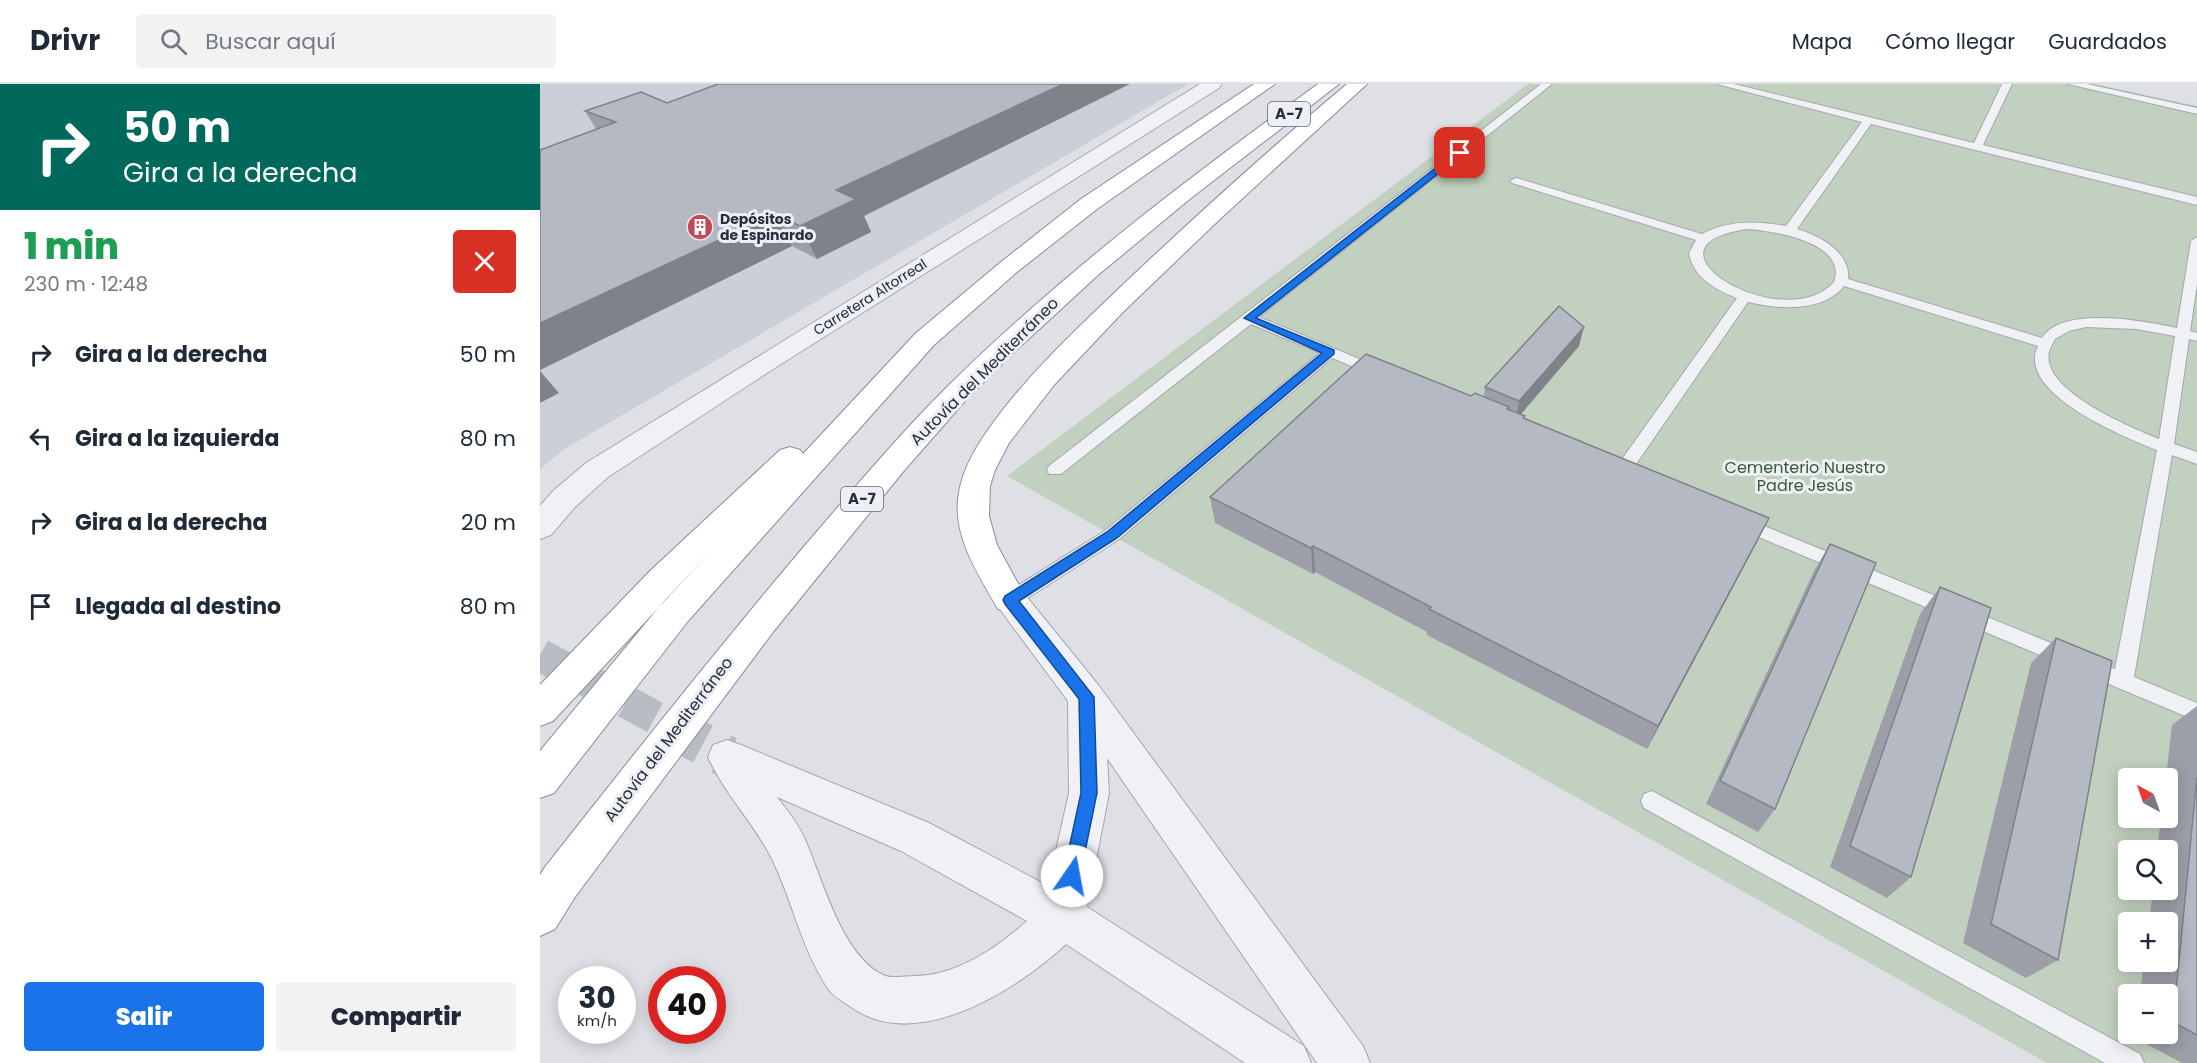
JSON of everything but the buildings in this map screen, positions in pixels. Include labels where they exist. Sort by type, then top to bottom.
[{"type":"highway","name":"A-7","points":[[540,780],[676,611],[925,339],[1009,267],[1089,204],[1266,84]]},
{"type":"highway","name":"Autovía del Mediterráneo","points":[[540,914],[574,864],[750,633],[879,480],[953,398],[1060,294],[1128,236],[1330,84]]},
{"type":"highway","points":[[1010,600],[984,554],[972,515],[975,484],[996,439],[1039,386],[1148,274],[1312,122],[1358,84]]},
{"type":"highway","points":[[540,710],[633,608],[724,517],[925,339]]},
{"type":"street","name":"Carretera Altorreal","points":[[540,527],[564,499],[597,470],[761,364],[1213,84]]},
{"type":"street","points":[[1010,600],[1086,697],[1346,1063]]},
{"type":"street","points":[[1086,697],[1089,793],[1063,916],[1026,951],[976,983],[929,999],[878,999],[847,977],[825,941],[787,846],[727,757],[915,837],[1063,916],[1287,1063]]},
{"type":"lane","points":[[1055,470],[1547,84]]},
{"type":"lane","points":[[1722,84],[2197,201]]},
{"type":"lane","points":[[1768,95],[1778,84]]},
{"type":"lane","points":[[1977,147],[2007,84]]},
{"type":"lane","points":[[2073,84],[2197,111]]},
{"type":"lane","points":[[1789,231],[1868,120]]},
{"type":"lane","points":[[1516,181],[1702,238]]},
{"type":"lane","points":[[1729,226],[1769,226],[1789,231],[1816,242],[1836,258],[1842,270],[1841,281],[1833,292],[1817,299],[1795,303],[1770,302],[1722,287],[1706,275],[1696,262],[1695,249],[1702,238],[1729,226]]},
{"type":"lane","points":[[2123,681],[2165,448],[2189,335],[2197,241]]},
{"type":"lane","points":[[1841,281],[2043,344]]},
{"type":"lane","points":[[1621,473],[1745,296]]},
{"type":"lane","points":[[1249,318],[1395,379]]},
{"type":"lane","points":[[2189,335],[2123,323],[2098,322],[2055,330],[2043,344],[2042,357],[2048,374],[2066,395],[2104,420],[2165,448],[2197,458]]},
{"type":"lane","points":[[1010,600],[1112,535],[1330,352]]},
{"type":"lane","points":[[1730,518],[2197,712]]},
{"type":"lane","points":[[1652,801],[2131,1063]]},
{"type":"shaded area","points":[[540,84],[1188,84],[566,448],[540,469]]},
{"type":"green space","name":"Cementerio Nuestro Padre Jesús","points":[[1528,84],[2094,84],[2197,106],[2197,1063],[2047,1063],[1007,476]]},
{"type":"tunnel","points":[[540,655],[669,725]]},
{"type":"tunnel","points":[[666,724],[727,757]]},
{"type":"place","name":"Depósitos de Espinardo","points":[[700,227]]},
{"type":"route","points":[[1072,876],[1089,793],[1086,697],[1010,600],[1112,535],[1330,352],[1249,318],[1460,153]]}]
